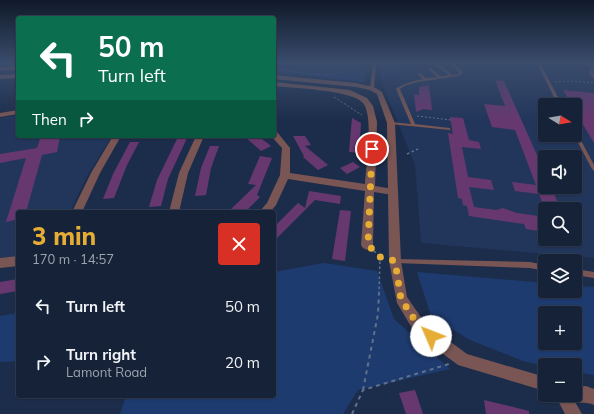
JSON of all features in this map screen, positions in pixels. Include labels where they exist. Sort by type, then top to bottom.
[{"type":"street","points":[[321,82],[372,88],[380,93],[391,124],[395,261],[401,299],[420,328],[463,360],[538,382]]},
{"type":"street","points":[[276,84],[350,92],[362,97],[369,103],[374,122],[368,245]]},
{"type":"street","points":[[0,115],[16,112]]},
{"type":"street","points":[[266,210],[271,205],[285,175],[286,148],[276,136]]},
{"type":"street","points":[[78,210],[116,138]]},
{"type":"street","points":[[174,210],[177,194],[194,147],[199,138]]},
{"type":"street","points":[[285,175],[393,192]]},
{"type":"street","points":[[0,263],[16,261]]},
{"type":"street","points":[[582,394],[586,394],[594,397]]},
{"type":"street","points":[[567,402],[574,414]]},
{"type":"lane","points":[[372,88],[373,82]]},
{"type":"lane","points":[[413,125],[398,89],[414,82]]},
{"type":"lane","points":[[548,82],[556,98]]},
{"type":"lane","points":[[391,124],[449,129]]},
{"type":"lane","points":[[580,142],[594,169]]},
{"type":"lane","points":[[395,261],[530,265],[538,267]]},
{"type":"lane","points":[[582,273],[594,275]]},
{"type":"path","points":[[584,82],[594,83]]},
{"type":"path","points":[[591,83],[594,87]]},
{"type":"path","points":[[321,89],[374,122]]},
{"type":"path","points":[[409,116],[451,120]]},
{"type":"path","points":[[407,154],[418,149]]},
{"type":"path","points":[[368,245],[380,257],[395,261]]},
{"type":"path","points":[[352,414],[363,390],[378,314],[380,257]]},
{"type":"path","points":[[363,390],[463,360]]},
{"type":"shaded area","points":[[382,82],[594,82],[594,258],[582,257],[582,254],[548,254],[421,243],[415,165]]},
{"type":"shaded area","points":[[16,115],[16,138],[111,138],[86,178],[71,210],[16,210],[16,256],[0,258],[0,118]]},
{"type":"shaded area","points":[[324,263],[377,271],[394,319],[450,369],[358,390],[343,414],[120,414],[125,398],[276,398],[276,272]]},
{"type":"shaded area","points":[[417,272],[538,282],[538,298],[582,298],[582,286],[594,287],[594,375],[582,373],[582,358],[538,358],[538,364],[523,361],[470,340],[431,316]]},
{"type":"shaded area","points":[[16,313],[16,361],[0,362],[0,316]]},
{"type":"building","points":[[496,82],[505,82],[538,157],[538,194],[515,191],[512,182],[536,185],[515,130],[492,127],[484,104],[505,106]]},
{"type":"building","points":[[429,85],[432,110],[423,109],[416,112],[414,94],[419,95],[419,87]]},
{"type":"building","points":[[563,90],[594,93],[594,143],[582,123],[582,98],[568,98]]},
{"type":"building","points":[[450,117],[463,118],[469,140],[479,142],[481,149],[462,147],[468,177],[491,180],[494,190],[469,187],[474,207],[496,210],[503,208],[517,213],[538,216],[538,231],[526,229],[524,224],[469,216],[467,206],[463,205],[462,199],[458,198],[448,133],[453,134]]},
{"type":"building","points":[[352,118],[361,123],[359,153],[349,152]]},
{"type":"building","points":[[293,136],[305,136],[311,145],[305,146],[328,165],[318,170],[303,157],[304,156]]},
{"type":"building","points":[[40,138],[60,138],[57,152],[42,155],[27,210],[16,210],[16,220],[6,222],[26,158],[0,163],[0,154],[37,148]]},
{"type":"building","points":[[178,138],[187,138],[168,179],[161,206],[149,207],[157,180]]},
{"type":"building","points":[[246,138],[261,138],[271,146],[261,151]]},
{"type":"building","points":[[130,142],[139,142],[127,165],[114,198],[103,199],[113,174]]},
{"type":"building","points":[[210,146],[219,146],[211,168],[206,195],[195,196],[201,168]]},
{"type":"building","points":[[260,156],[272,158],[257,195],[260,197],[247,210],[230,210],[256,185],[248,184]]},
{"type":"building","points":[[353,162],[360,167],[347,174],[340,168]]},
{"type":"building","points":[[309,191],[341,196],[340,204],[315,200],[276,239],[276,225],[298,203],[305,208]]},
{"type":"building","points":[[539,194],[554,194],[558,202],[542,202]]},
{"type":"building","points":[[340,210],[351,211],[345,261],[332,259]]},
{"type":"building","points":[[16,279],[16,291],[0,294],[0,282]]},
{"type":"building","points":[[415,390],[423,414],[406,414],[399,393]]},
{"type":"building","points":[[484,400],[529,411],[529,414],[486,414]]},
{"type":"route","points":[[372,149],[368,245],[380,257],[395,261],[401,299],[420,328],[431,336]]}]
